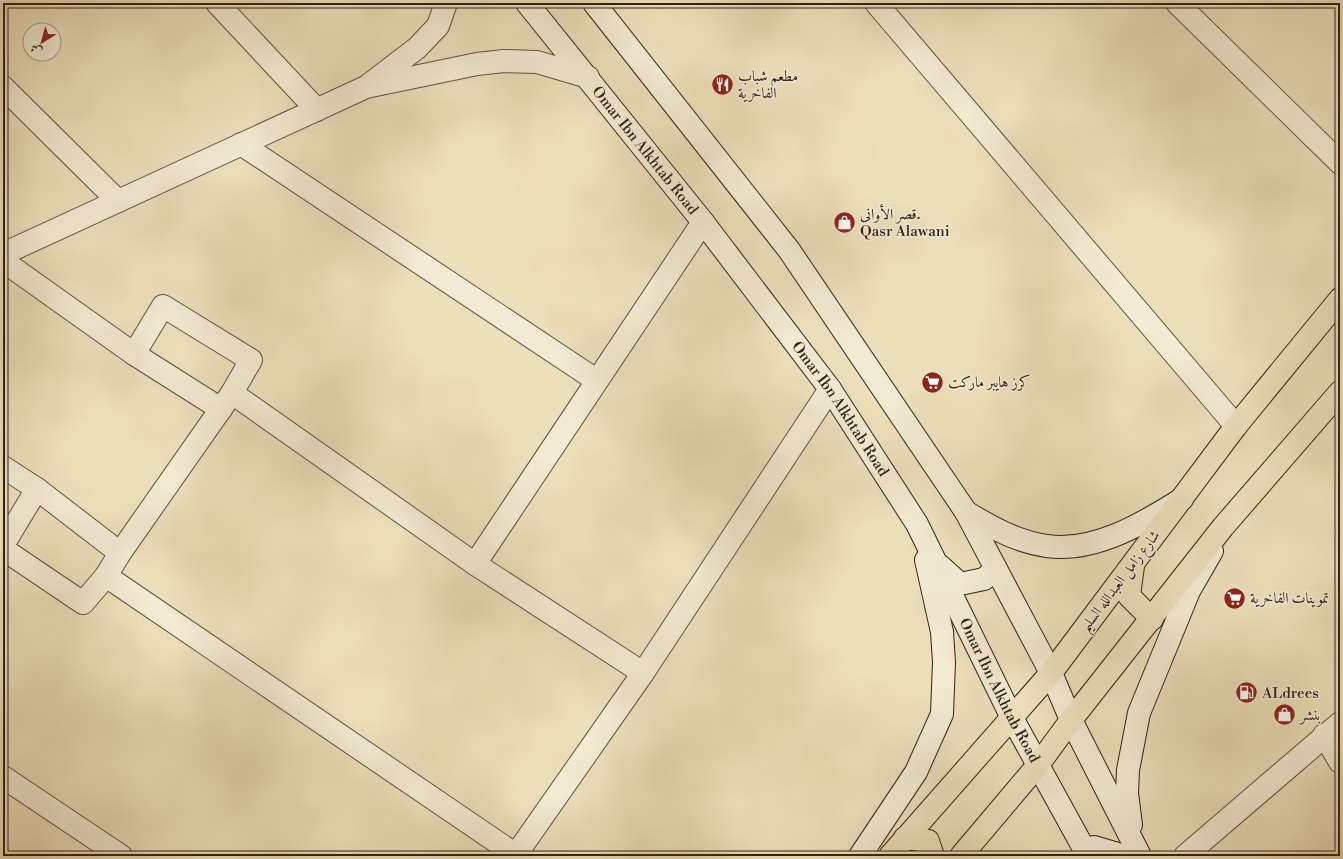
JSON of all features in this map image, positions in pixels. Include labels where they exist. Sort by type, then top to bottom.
[{"type":"highway","name":"شارع زامل العبدالله السليم","points":[[890,856],[1011,716],[1051,673],[1236,426],[1340,299]]},
{"type":"highway","points":[[961,856],[1038,765],[1071,720],[1223,527],[1340,392]]},
{"type":"highway","points":[[1134,563],[1129,596],[1152,619]]},
{"type":"highway","points":[[905,838],[928,841],[933,856]]},
{"type":"street","points":[[217,3],[317,110]]},
{"type":"street","points":[[3,254],[366,87],[422,43],[438,26],[446,3]]},
{"type":"street","name":"Omar Ibn Alkhtab Road","points":[[527,3],[703,222],[830,389],[917,524],[1011,716],[1089,856]]},
{"type":"street","points":[[594,3],[789,250],[966,512],[1051,673],[1132,853]]},
{"type":"street","points":[[876,3],[1236,426]]},
{"type":"street","points":[[1177,3],[1340,163]]},
{"type":"street","points":[[366,87],[477,64],[504,61],[537,62],[588,77]]},
{"type":"street","points":[[3,87],[118,201]]},
{"type":"street","points":[[241,144],[596,380]]},
{"type":"street","points":[[475,564],[596,380],[703,222]]},
{"type":"street","points":[[3,261],[134,354],[226,401],[643,673]]},
{"type":"street","points":[[38,489],[3,547],[82,603],[106,576],[120,553],[226,401],[251,360],[163,306],[134,354]]},
{"type":"street","points":[[106,576],[516,855],[643,673],[830,389]]},
{"type":"street","points":[[3,467],[38,489],[120,553]]},
{"type":"street","points":[[966,512],[1009,536],[1048,546],[1068,546],[1093,543],[1116,534],[1165,509],[1182,498]]},
{"type":"street","points":[[860,856],[916,772],[942,714],[944,662],[942,632],[917,524]]},
{"type":"street","points":[[1132,853],[1128,770],[1139,714],[1190,591],[1207,561],[1223,527]]},
{"type":"street","points":[[937,564],[960,584],[984,579],[996,568]]},
{"type":"street","points":[[1185,856],[1332,729],[1340,762]]},
{"type":"street","points":[[3,777],[121,856]]},
{"type":"street","points":[[1089,856],[1094,847],[1118,854],[1132,853]]},
{"type":"place","name":"مطعم شباب الفاخرية","points":[[723,85]]},
{"type":"place","name":"قصر الأواني. Qasr Alawani","points":[[844,223]]},
{"type":"place","name":"كرز هايبر ماركت","points":[[932,382]]},
{"type":"place","name":"تموينات الفاخرية","points":[[1234,598]]},
{"type":"place","name":"ALdrees","points":[[1246,693]]},
{"type":"place","name":"بنشر","points":[[1284,715]]}]
